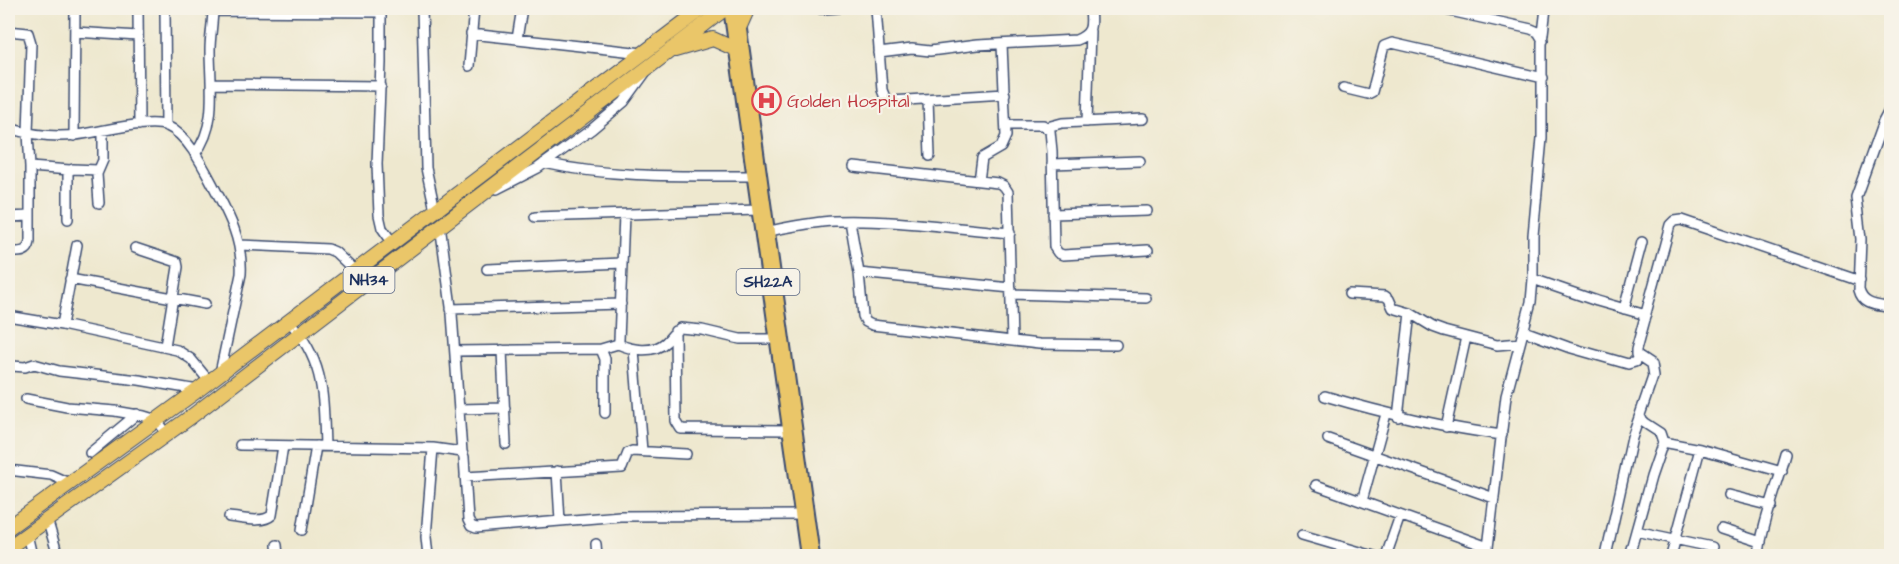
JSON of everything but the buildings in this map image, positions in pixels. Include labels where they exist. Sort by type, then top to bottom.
[{"type":"highway","points":[[684,22],[696,8]]},
{"type":"highway","name":"NH34","points":[[8,548],[167,434],[470,202],[646,60],[684,22],[703,8]]},
{"type":"highway","name":"NH34","points":[[8,528],[198,390],[435,210],[646,60],[663,55],[727,8]]},
{"type":"highway","points":[[740,26],[748,8]]},
{"type":"highway","points":[[663,55],[713,39],[735,49]]},
{"type":"main road","name":"SH22A","points":[[727,8],[735,49],[806,556]]},
{"type":"main road","name":"SH22A","points":[[738,8],[814,556]]},
{"type":"street","points":[[74,136],[75,8]]},
{"type":"street","points":[[138,8],[139,126]]},
{"type":"street","points":[[165,8],[166,126]]},
{"type":"street","points":[[422,8],[426,168],[435,210]]},
{"type":"street","points":[[470,66],[474,8]]},
{"type":"street","points":[[517,39],[522,8]]},
{"type":"street","points":[[820,9],[838,8]]},
{"type":"street","points":[[876,8],[883,96],[886,100],[1005,94]]},
{"type":"street","points":[[1087,122],[1090,8]]},
{"type":"street","points":[[1437,8],[1532,29],[1538,32],[1543,40]]},
{"type":"street","points":[[1316,484],[1487,552],[1506,396],[1531,302],[1533,235],[1542,138],[1543,40],[1546,8]]},
{"type":"street","points":[[195,154],[205,141],[209,127],[213,9],[381,10],[381,86],[377,164],[379,215],[382,228],[392,242]]},
{"type":"street","points":[[8,31],[28,33],[30,37],[28,133],[30,242],[24,251],[8,252]]},
{"type":"street","points":[[879,53],[912,49],[930,51],[1076,40],[1090,31]]},
{"type":"street","points":[[75,32],[138,36]]},
{"type":"street","points":[[470,202],[524,176],[592,129],[624,102],[637,87],[646,60],[517,39],[471,34]]},
{"type":"street","points":[[1343,88],[1368,94],[1372,92],[1384,46],[1387,43],[1543,78]]},
{"type":"street","points":[[979,181],[982,158],[1004,142],[1007,126],[1002,45]]},
{"type":"street","points":[[211,84],[381,86]]},
{"type":"street","points":[[928,99],[930,156]]},
{"type":"street","points":[[1892,105],[1883,122],[1856,197],[1861,246],[1859,290],[1864,301],[1892,308]]},
{"type":"street","points":[[1007,126],[1042,125],[1047,127],[1062,123],[1143,119]]},
{"type":"street","points":[[8,128],[28,133],[74,136],[154,124],[166,126],[182,138],[195,154],[225,207],[240,244],[241,274],[215,377],[184,353],[165,346],[8,316]]},
{"type":"street","points":[[1047,127],[1050,131],[1052,164],[1054,247],[1058,253],[1063,255],[1148,250]]},
{"type":"street","points":[[99,203],[98,170],[103,160],[103,132]]},
{"type":"street","points":[[1052,164],[1140,161]]},
{"type":"street","points":[[544,163],[582,172],[753,176]]},
{"type":"street","points":[[30,167],[98,170]]},
{"type":"street","points":[[854,167],[998,183],[1004,186],[1008,192],[1012,341]]},
{"type":"street","points":[[68,219],[68,174],[70,170]]},
{"type":"street","points":[[535,217],[758,210]]},
{"type":"street","points":[[1053,214],[1147,211]]},
{"type":"street","points":[[618,344],[624,215]]},
{"type":"street","points":[[8,217],[30,216]]},
{"type":"street","points":[[1606,556],[1632,438],[1653,377],[1651,365],[1638,356],[1636,350],[1670,225],[1674,221],[1681,220],[1860,281]]},
{"type":"street","points":[[769,231],[850,221],[1010,233]]},
{"type":"street","points":[[850,221],[859,273],[863,316],[866,322],[872,325],[1012,341],[1116,345]]},
{"type":"street","points":[[440,225],[452,309],[462,452],[468,520],[471,526],[498,528],[620,516],[801,515]]},
{"type":"street","points":[[1624,309],[1642,242]]},
{"type":"street","points":[[240,244],[328,249],[335,252],[355,271]]},
{"type":"street","points":[[62,325],[77,245]]},
{"type":"street","points":[[135,249],[177,262],[165,346]]},
{"type":"street","points":[[488,269],[622,263]]},
{"type":"street","points":[[859,273],[1011,291],[1146,298]]},
{"type":"street","points":[[70,279],[205,304]]},
{"type":"street","points":[[1533,279],[1646,315]]},
{"type":"street","points":[[1349,294],[1385,296],[1389,299],[1391,306],[1410,313],[1439,330],[1497,345],[1520,343]]},
{"type":"street","points":[[452,309],[621,304]]},
{"type":"street","points":[[1398,417],[1410,313]]},
{"type":"street","points":[[289,321],[300,333],[313,354],[320,376],[321,446],[302,530]]},
{"type":"street","points":[[455,351],[601,349],[618,344],[634,350],[662,345],[675,332],[685,328],[741,339],[776,339]]},
{"type":"street","points":[[1524,331],[1568,347],[1628,364],[1635,362],[1638,356]]},
{"type":"street","points":[[675,332],[676,421],[681,429],[789,430]]},
{"type":"street","points":[[1446,427],[1466,337]]},
{"type":"street","points":[[601,349],[605,359],[605,413]]},
{"type":"street","points":[[502,350],[506,444]]},
{"type":"street","points":[[634,350],[642,451]]},
{"type":"street","points":[[8,369],[12,366],[25,367],[34,364],[59,371],[139,380],[198,390]]},
{"type":"street","points":[[1325,396],[1398,417],[1502,435]]},
{"type":"street","points":[[26,399],[137,414],[157,420],[167,434]]},
{"type":"street","points":[[459,409],[504,408]]},
{"type":"street","points":[[90,453],[137,414]]},
{"type":"street","points":[[1362,501],[1386,414]]},
{"type":"street","points":[[1629,556],[1663,442],[1660,433],[1643,422],[1640,416]]},
{"type":"street","points":[[1328,439],[1494,498]]},
{"type":"street","points":[[1663,442],[1700,449],[1782,472]]},
{"type":"street","points":[[240,445],[433,448],[462,452]]},
{"type":"street","points":[[229,517],[262,520],[272,515],[283,446]]},
{"type":"street","points":[[428,556],[426,537],[433,448]]},
{"type":"street","points":[[1671,556],[1700,449]]},
{"type":"street","points":[[465,477],[622,468],[628,453],[642,451],[686,454]]},
{"type":"street","points":[[1760,556],[1761,542],[1786,455]]},
{"type":"street","points":[[8,470],[51,475],[69,483]]},
{"type":"street","points":[[556,471],[560,521]]},
{"type":"street","points":[[1728,495],[1772,506]]},
{"type":"street","points":[[1386,556],[1400,516]]},
{"type":"street","points":[[47,519],[58,556]]},
{"type":"street","points":[[1721,529],[1761,542]]},
{"type":"street","points":[[1636,531],[1712,547]]},
{"type":"street","points":[[27,534],[32,556]]},
{"type":"street","points":[[1302,535],[1374,556]]},
{"type":"street","points":[[596,544],[597,556]]},
{"type":"street","points":[[277,545],[278,556]]},
{"type":"place","name":"Golden Hospital","points":[[766,101]]}]
